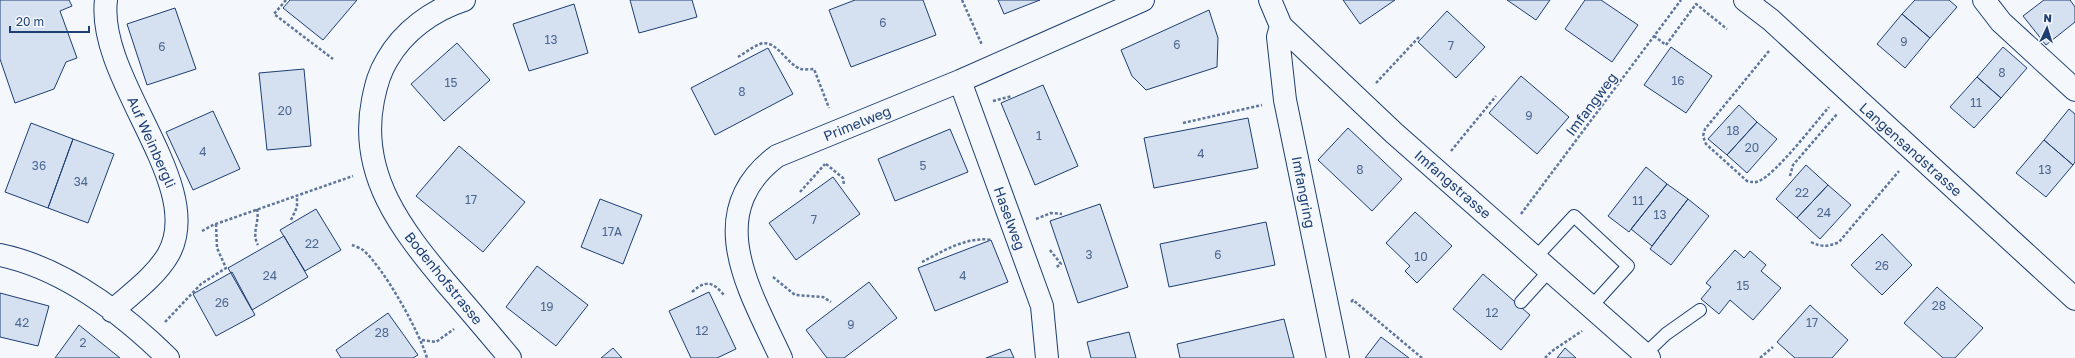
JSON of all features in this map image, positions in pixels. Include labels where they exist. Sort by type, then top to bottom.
[{"type":"street","name":"Auf Weinbergli","points":[[106,0],[105,13],[111,50],[173,190],[177,228],[168,256],[150,277],[112,311]]},
{"type":"street","name":"Bodenhofstrasse","points":[[464,0],[428,16],[397,44],[379,73],[369,119],[371,157],[386,199],[411,240],[510,358]]},
{"type":"street","name":"Primelweg","points":[[781,358],[746,279],[738,256],[736,236],[738,213],[744,195],[750,183],[763,166],[777,156],[960,81],[1143,0]]},
{"type":"street","name":"Imfangstrasse","points":[[1270,0],[1281,26],[1394,133],[1647,356]]},
{"type":"street","name":"Langensandstrasse","points":[[1745,0],[1771,20],[2075,299]]},
{"type":"street","points":[[1984,0],[2001,22],[2075,90]]},
{"type":"street","name":"Imfangring","points":[[1281,26],[1278,37],[1285,100],[1338,358]]},
{"type":"street","name":"Haselweg","points":[[960,81],[1042,306],[1047,358]]},
{"type":"street","points":[[0,255],[28,262],[56,273],[112,311],[153,343],[168,358]]},
{"type":"lane","points":[[1521,302],[1543,263],[1574,216],[1628,266],[1594,310]]},
{"type":"lane","points":[[1647,356],[1666,334],[1700,310]]},
{"type":"path","points":[[286,0],[274,14],[333,59]]},
{"type":"path","points":[[962,0],[992,67]]},
{"type":"path","name":"Imfangweg","points":[[1516,220],[1681,0]]},
{"type":"path","points":[[1654,36],[1666,45],[1696,4],[1727,29]]},
{"type":"path","points":[[1371,88],[1419,37]]},
{"type":"path","points":[[738,57],[760,44],[768,43],[777,49],[787,60],[801,69],[814,68],[838,131]]},
{"type":"path","points":[[1769,51],[1705,130],[1703,136],[1706,144],[1747,181],[1755,183],[1761,181],[1776,168],[1831,106]]},
{"type":"path","points":[[1790,176],[1793,165],[1853,95]]},
{"type":"path","points":[[1450,151],[1496,96]]},
{"type":"path","points":[[1183,123],[1285,100]]},
{"type":"path","points":[[1811,242],[1817,246],[1829,246],[1839,242],[1915,153]]},
{"type":"path","points":[[824,159],[826,164],[843,178],[844,185]]},
{"type":"path","points":[[800,192],[826,164]]},
{"type":"path","points":[[160,327],[201,284],[226,268],[217,248],[215,224],[354,175]]},
{"type":"path","points":[[291,220],[297,207],[297,195]]},
{"type":"path","points":[[257,209],[259,216],[254,236],[258,245]]},
{"type":"path","points":[[1034,220],[1051,213],[1062,214]]},
{"type":"path","points":[[922,262],[948,248],[978,239],[992,239],[996,242]]},
{"type":"path","points":[[352,245],[362,249],[377,266],[422,340],[427,358]]},
{"type":"path","points":[[746,279],[768,274],[795,295],[823,297],[831,302]]},
{"type":"path","points":[[1349,305],[1354,300],[1422,358]]},
{"type":"path","points":[[1545,358],[1552,351],[1583,330],[1594,310]]},
{"type":"path","points":[[422,340],[431,343],[436,342],[455,329]]},
{"type":"path","points":[[1760,358],[1773,347]]},
{"type":"building","points":[[0,0],[69,0],[72,6],[60,11],[77,58],[66,62],[54,89],[15,103],[0,59]]},
{"type":"building","points":[[290,0],[357,0],[323,40],[283,8]]},
{"type":"building","points":[[630,0],[692,0],[697,17],[639,33]]},
{"type":"building","points":[[855,0],[923,0],[936,35],[851,67],[829,10]]},
{"type":"building","points":[[998,0],[1040,0],[1004,14]]},
{"type":"building","points":[[1343,0],[1395,0],[1360,24]]},
{"type":"building","points":[[1507,0],[1550,0],[1536,20]]},
{"type":"building","points":[[1585,0],[1601,0],[1638,25],[1612,62],[1565,29]]},
{"type":"building","points":[[1915,0],[1949,0],[1957,7],[1930,38],[1902,14]]},
{"type":"building","points":[[2044,0],[2070,0],[2075,7],[2075,22],[2046,45],[2023,16]]},
{"type":"building","points":[[574,4],[588,53],[529,71],[513,24]]},
{"type":"building","points":[[175,8],[196,69],[147,85],[127,24]]},
{"type":"building","points":[[1209,10],[1218,38],[1217,67],[1146,90],[1132,76],[1121,50]]},
{"type":"building","points":[[1447,11],[1485,47],[1456,78],[1418,42]]},
{"type":"building","points":[[1902,14],[1930,38],[1905,68],[1877,44]]},
{"type":"building","points":[[457,43],[490,80],[444,121],[411,84]]},
{"type":"building","points":[[1671,47],[1712,76],[1686,113],[1644,85]]},
{"type":"building","points":[[2003,47],[2027,68],[2001,98],[1977,77]]},
{"type":"building","points":[[768,48],[793,94],[715,135],[691,88]]},
{"type":"building","points":[[304,69],[311,146],[267,150],[259,73]]},
{"type":"building","points":[[1521,76],[1569,117],[1537,154],[1489,113]]},
{"type":"building","points":[[1977,77],[2001,98],[1974,128],[1950,107]]},
{"type":"building","points":[[1043,85],[1078,166],[1035,185],[1001,103]]},
{"type":"building","points":[[1739,105],[1757,122],[1727,155],[1708,139]]},
{"type":"building","points":[[2069,109],[2075,114],[2075,162],[2073,165],[2044,140]]},
{"type":"building","points":[[213,111],[240,169],[193,190],[166,132]]},
{"type":"building","points":[[1248,118],[1258,168],[1154,188],[1144,138]]},
{"type":"building","points":[[1757,122],[1777,139],[1747,173],[1727,155]]},
{"type":"building","points":[[31,123],[73,139],[48,208],[5,192]]},
{"type":"building","points":[[1348,128],[1402,179],[1372,211],[1318,160]]},
{"type":"building","points":[[950,129],[968,172],[895,201],[878,159]]},
{"type":"building","points":[[73,139],[114,154],[88,223],[48,208]]},
{"type":"building","points":[[2044,140],[2073,165],[2046,197],[2016,173]]},
{"type":"building","points":[[459,146],[525,202],[483,252],[416,196]]},
{"type":"building","points":[[1806,165],[1828,185],[1797,218],[1776,199]]},
{"type":"building","points":[[1646,167],[1667,184],[1629,232],[1608,216]]},
{"type":"building","points":[[833,177],[860,214],[796,260],[769,223]]},
{"type":"building","points":[[1667,184],[1688,199],[1652,246],[1631,229]]},
{"type":"building","points":[[1828,185],[1851,205],[1820,239],[1797,218]]},
{"type":"building","points":[[600,199],[642,215],[623,264],[581,247]]},
{"type":"building","points":[[1688,199],[1709,216],[1671,265],[1650,249]]},
{"type":"building","points":[[1100,204],[1128,287],[1078,303],[1050,221]]},
{"type":"building","points":[[316,209],[341,250],[305,271],[280,230]]},
{"type":"building","points":[[1415,212],[1452,246],[1417,283],[1405,271],[1410,266],[1386,243]]},
{"type":"building","points":[[1266,222],[1275,265],[1169,287],[1160,244]]},
{"type":"building","points":[[1882,234],[1912,265],[1882,295],[1851,265]]},
{"type":"building","points":[[284,236],[308,277],[252,310],[228,268]]},
{"type":"building","points":[[991,240],[1008,282],[935,311],[918,268]]},
{"type":"building","points":[[1735,250],[1744,258],[1750,251],[1766,265],[1761,271],[1781,288],[1753,320],[1730,300],[1719,314],[1701,299],[1711,287],[1706,283]]},
{"type":"building","points":[[537,266],[588,305],[556,346],[506,307]]},
{"type":"building","points":[[232,272],[255,315],[216,336],[193,294]]},
{"type":"building","points":[[1483,274],[1530,315],[1501,350],[1453,309]]},
{"type":"building","points":[[869,282],[897,318],[844,358],[827,358],[806,330]]},
{"type":"building","points":[[1937,287],[1983,328],[1955,358],[1943,358],[1904,323]]},
{"type":"building","points":[[709,292],[736,349],[717,358],[691,358],[669,311]]},
{"type":"building","points":[[0,293],[49,306],[38,346],[0,337]]},
{"type":"building","points":[[1810,305],[1848,340],[1832,358],[1795,358],[1777,342]]},
{"type":"building","points":[[388,313],[418,355],[413,358],[341,358],[336,350]]},
{"type":"building","points":[[1284,319],[1294,358],[1180,358],[1177,344]]},
{"type":"building","points":[[79,325],[120,358],[55,358]]},
{"type":"building","points":[[1129,332],[1136,358],[1091,358],[1087,342]]},
{"type":"building","points":[[1381,337],[1409,358],[1365,358]]},
{"type":"building","points":[[613,348],[622,358],[601,358]]},
{"type":"building","points":[[1565,348],[1576,358],[1557,358]]},
{"type":"building","points":[[1010,349],[1014,358],[986,358]]}]
